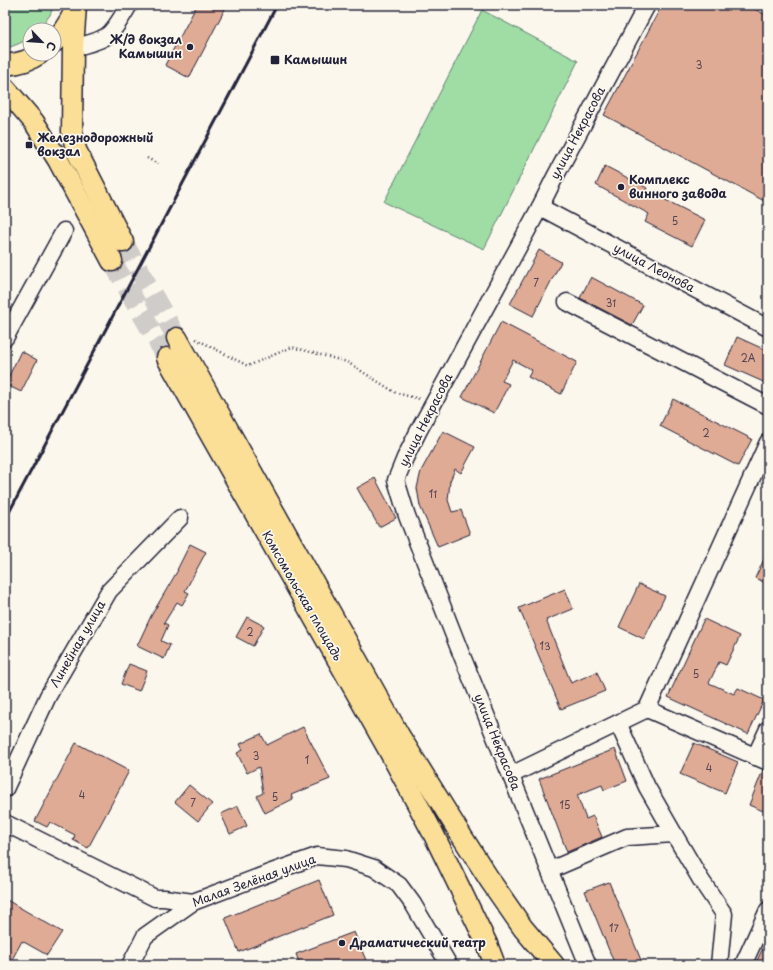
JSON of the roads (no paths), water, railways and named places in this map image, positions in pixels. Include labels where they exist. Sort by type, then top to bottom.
[{"type":"main road","points":[[76,5],[73,48],[72,131],[76,150],[123,242]]},
{"type":"main road","points":[[62,32],[71,19],[76,5]]},
{"type":"main road","points":[[5,65],[22,62]]},
{"type":"main road","points":[[5,88],[34,122],[58,160],[112,260]]},
{"type":"main road","points":[[186,338],[399,736],[491,882],[523,928],[554,965]]},
{"type":"main road","name":"Комсомольская площадь","points":[[167,358],[387,747],[434,835],[487,944],[495,965]]},
{"type":"street","points":[[73,48],[99,40],[109,34],[122,18],[129,5]]},
{"type":"street","name":"улица Некрасова","points":[[588,965],[460,651],[407,516],[396,480],[405,458],[434,402],[540,207],[646,5]]},
{"type":"street","name":"улица Леонова","points":[[540,207],[768,328]]},
{"type":"street","points":[[5,338],[64,231]]},
{"type":"street","points":[[567,302],[768,406]]},
{"type":"street","points":[[511,775],[647,709],[768,442]]},
{"type":"street","name":"Линейная улица","points":[[5,789],[48,696],[109,591],[180,518]]},
{"type":"street","points":[[647,709],[761,760],[768,729]]},
{"type":"street","points":[[618,723],[646,787],[701,880],[724,914],[719,965]]},
{"type":"street","points":[[5,823],[155,898],[193,902]]},
{"type":"street","points":[[550,870],[627,838],[674,834]]},
{"type":"street","name":"Малая Зелёная улица","points":[[130,965],[145,936],[193,902],[317,856],[346,859],[374,868],[399,885],[413,904],[449,965]]},
{"type":"street","points":[[743,965],[768,910]]},
{"type":"tunnel","points":[[123,242],[177,338]]},
{"type":"tunnel","points":[[112,261],[167,358]]},
{"type":"railway","points":[[5,520],[277,5]]},
{"type":"place","name":"Ж/д вокзал Камышин","points":[[190,47]]},
{"type":"place","name":"Камышин","points":[[275,60]]},
{"type":"place","name":"Железнодорожный вокзал","points":[[29,145]]},
{"type":"place","name":"Комплекс винного завода","points":[[621,187]]},
{"type":"place","name":"Драматический театр","points":[[342,943]]}]
